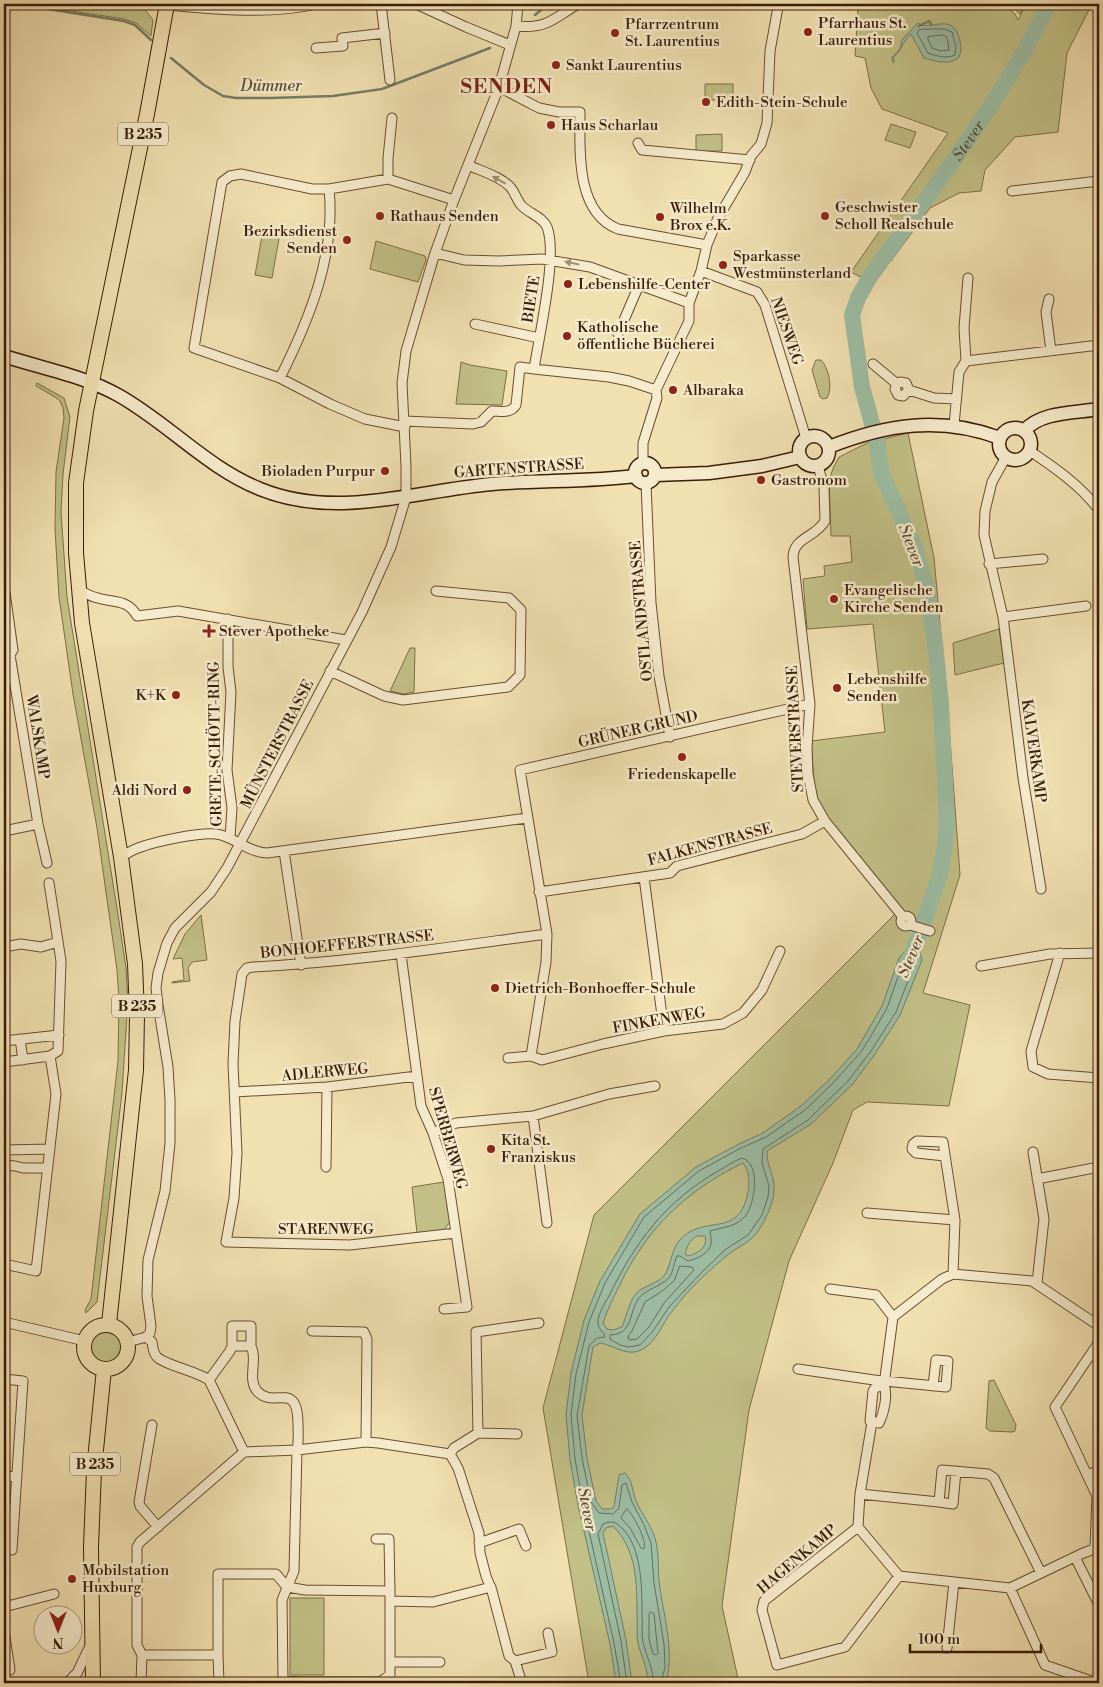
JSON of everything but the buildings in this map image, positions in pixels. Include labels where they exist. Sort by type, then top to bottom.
[{"type":"main road","name":"B 235","points":[[109,1324],[135,1079],[137,1032],[135,964],[121,858],[86,648],[75,545],[76,483],[81,442],[92,384],[146,123],[167,4]]},
{"type":"main road","points":[[109,1324],[118,1327],[124,1334],[129,1349],[123,1362],[118,1366],[104,1369],[95,1366],[88,1360],[84,1351],[85,1341],[88,1334],[94,1328],[109,1324]]},
{"type":"main road","name":"B 235","points":[[92,1683],[91,1547],[94,1470],[104,1369]]},
{"type":"street","points":[[167,4],[265,11],[299,8],[317,4]]},
{"type":"street","points":[[381,4],[390,80]]},
{"type":"street","points":[[416,4],[466,28],[510,46]]},
{"type":"street","name":"MÜNSTERSTRASSE","points":[[146,1337],[150,1333],[151,1326],[146,1296],[148,1260],[165,1191],[170,1143],[168,1067],[156,988],[158,973],[167,943],[176,928],[211,892],[240,845],[362,612],[385,561],[406,497],[405,424],[402,383],[406,352],[435,254],[454,200],[499,87],[516,26],[518,4]]},
{"type":"street","points":[[516,26],[545,25],[578,4]]},
{"type":"street","points":[[645,478],[638,467],[643,464],[643,443],[657,398],[656,390],[688,321],[689,303],[701,272],[707,245],[718,218],[746,172],[751,158],[762,144],[768,123],[770,51],[778,7]]},
{"type":"street","points":[[316,48],[342,46],[342,38],[384,33]]},
{"type":"street","points":[[499,87],[540,108],[559,112],[580,112],[582,174],[586,190],[595,211],[608,225],[618,229],[707,245]]},
{"type":"street","points":[[388,180],[392,118]]},
{"type":"street","points":[[638,143],[642,150],[751,158]]},
{"type":"street","name":"BIETE","points":[[468,165],[504,182],[511,188],[522,206],[547,226],[550,243],[549,272],[539,338],[475,324]]},
{"type":"street","points":[[454,200],[388,180],[329,189],[312,189],[241,174],[230,176],[222,182],[194,348],[280,378],[330,404],[365,419],[405,424],[473,424],[481,422],[492,411],[508,412],[513,410],[516,405],[520,367],[609,377],[656,390]]},
{"type":"street","points":[[1012,191],[1099,181]]},
{"type":"street","points":[[280,378],[308,317],[323,267],[331,210],[329,189]]},
{"type":"street","points":[[435,254],[464,260],[550,260],[590,267],[689,303]]},
{"type":"street","name":"NIESWEG","points":[[701,272],[756,292],[762,298],[806,438]]},
{"type":"street","points":[[954,425],[959,372],[966,361],[964,328],[968,278]]},
{"type":"street","points":[[618,334],[639,285]]},
{"type":"street","points":[[1049,299],[1046,312],[1051,351]]},
{"type":"street","points":[[534,368],[539,338]]},
{"type":"street","points":[[966,361],[1099,345]]},
{"type":"street","name":"GARTENSTRASSE","points":[[4,356],[118,394],[212,463],[235,477],[266,492],[302,502],[333,504],[406,497],[492,484],[709,474],[762,466],[800,457]]},
{"type":"street","points":[[873,364],[897,384],[900,382],[906,383],[909,390],[934,398],[956,399]]},
{"type":"street","points":[[1024,431],[1043,418],[1099,409]]},
{"type":"street","points":[[829,447],[883,430],[916,425],[954,425],[1000,438]]},
{"type":"street","points":[[1019,428],[1024,431],[1031,441],[1030,451],[1018,460],[1006,456],[1000,449],[1000,438],[1010,429],[1019,428]]},
{"type":"street","points":[[818,436],[829,447],[827,458],[818,466],[807,465],[800,457],[799,446],[806,438],[818,436]]},
{"type":"street","points":[[1030,451],[1074,483],[1099,510]]},
{"type":"street","name":"KALVERKAMP","points":[[1006,456],[992,482],[985,511],[984,535],[1003,617],[1023,778],[1041,889]]},
{"type":"street","name":"STEVERSTRASSE","points":[[818,466],[824,487],[825,521],[816,532],[798,543],[794,550],[810,704],[807,748],[808,774],[813,800],[826,821],[903,917],[907,916],[910,918],[911,925],[930,931]]},
{"type":"street","name":"OSTLANDSTRASSE","points":[[645,478],[651,603],[659,676],[670,737]]},
{"type":"street","points":[[990,564],[1043,559]]},
{"type":"street","name":"WALSKAMP","points":[[4,585],[13,650],[7,655],[47,863]]},
{"type":"street","points":[[79,590],[95,598],[125,604],[133,608],[137,616],[178,611],[346,640]]},
{"type":"street","points":[[330,671],[384,696],[403,700],[508,687],[520,675],[521,610],[510,598],[436,591]]},
{"type":"street","points":[[1003,617],[1086,606]]},
{"type":"street","name":"GRETE-SCHÖTT-RING","points":[[228,619],[228,667],[231,692],[227,770],[232,808],[230,838]]},
{"type":"street","name":"GRÜNER GRUND","points":[[531,1056],[546,962],[547,934],[520,770],[810,704]]},
{"type":"street","points":[[240,845],[258,853],[284,851],[527,818]]},
{"type":"street","name":"FALKENSTRASSE","points":[[539,892],[670,873],[676,866],[802,834],[826,821]]},
{"type":"street","points":[[4,831],[38,824]]},
{"type":"street","name":"GRETE-SCHÖTT-RING","points":[[121,858],[136,848],[153,843],[203,834],[219,834],[230,838],[240,845]]},
{"type":"street","points":[[284,851],[301,965]]},
{"type":"street","points":[[644,877],[664,1031]]},
{"type":"street","points":[[4,1062],[50,1056],[58,1051],[61,961],[50,883]]},
{"type":"street","name":"BONHOEFFERSTRASSE","points":[[226,1242],[234,1198],[237,1153],[234,1064],[235,1021],[240,982],[244,970],[253,967],[301,965],[401,954],[547,934]]},
{"type":"street","points":[[4,947],[21,944],[41,947],[58,942]]},
{"type":"street","name":"FINKENWEG","points":[[508,1058],[531,1056],[542,1060],[664,1031],[722,1024],[743,1013],[762,990],[780,951]]},
{"type":"street","points":[[981,966],[1060,953],[1099,953]]},
{"type":"street","points":[[1060,953],[1031,1051],[1033,1067],[1048,1074],[1099,1078]]},
{"type":"street","name":"SPERBERWEG","points":[[401,954],[421,1106],[434,1133],[448,1179],[467,1307],[444,1309]]},
{"type":"street","points":[[4,1041],[59,1035]]},
{"type":"street","points":[[20,1039],[23,1060]]},
{"type":"street","points":[[4,1264],[36,1271],[56,1094],[50,1056]]},
{"type":"street","name":"ADLERWEG","points":[[235,1092],[327,1087],[417,1076]]},
{"type":"street","points":[[434,1133],[456,1123],[532,1116],[609,1094],[656,1086]]},
{"type":"street","points":[[326,1167],[327,1087]]},
{"type":"street","points":[[532,1116],[547,1223]]},
{"type":"street","points":[[4,1150],[50,1149]]},
{"type":"street","points":[[14,1150],[15,1166]]},
{"type":"street","points":[[1033,1152],[1044,1219],[1037,1283]]},
{"type":"street","points":[[945,1156],[955,1220],[953,1274]]},
{"type":"street","points":[[4,1166],[48,1168]]},
{"type":"street","points":[[1037,1179],[1099,1167]]},
{"type":"street","points":[[867,1213],[955,1220]]},
{"type":"street","name":"STARENWEG","points":[[226,1242],[350,1245],[456,1233]]},
{"type":"street","points":[[830,1289],[876,1295],[894,1317],[942,1279],[953,1274],[1027,1280],[1037,1283],[1096,1324],[1099,1313]]},
{"type":"street","name":"HAGENKAMP","points":[[858,1527],[764,1601],[762,1610],[777,1665],[845,1647],[898,1576],[858,1527],[860,1494],[872,1422],[879,1423],[883,1416],[886,1392],[884,1383],[894,1317]]},
{"type":"street","points":[[4,1322],[85,1341]]},
{"type":"street","points":[[478,1433],[476,1332],[539,1323]]},
{"type":"street","points":[[209,1380],[230,1351],[232,1346],[232,1326],[251,1326],[251,1346],[254,1352],[254,1384],[257,1391],[265,1397],[290,1398],[296,1402],[298,1408],[299,1442],[297,1450],[294,1571],[282,1600],[283,1681],[304,1683],[380,1682],[390,1675],[389,1539],[376,1539]]},
{"type":"street","points":[[312,1331],[364,1332],[367,1339],[366,1442]]},
{"type":"street","points":[[128,1342],[146,1337],[152,1342],[153,1351],[160,1360],[202,1375],[209,1380],[244,1452]]},
{"type":"street","points":[[898,1576],[1010,1588],[1097,1547],[1097,1496],[1055,1407],[1099,1342]]},
{"type":"street","points":[[232,1346],[251,1346]]},
{"type":"street","points":[[798,1369],[884,1383],[933,1386]]},
{"type":"street","points":[[4,1378],[22,1381],[12,1550]]},
{"type":"street","points":[[152,1425],[139,1502],[140,1506],[158,1527]]},
{"type":"street","points":[[450,1454],[454,1448],[478,1433],[517,1434]]},
{"type":"street","points":[[141,1683],[142,1655],[138,1645],[137,1547],[140,1542],[244,1452],[297,1450],[366,1442],[450,1454]]},
{"type":"street","points":[[450,1454],[458,1468],[479,1533],[480,1553],[509,1656],[515,1661],[522,1683]]},
{"type":"street","points":[[939,1502],[942,1470],[988,1474],[994,1478],[1042,1573]]},
{"type":"street","points":[[1088,1475],[1099,1470]]},
{"type":"street","points":[[860,1494],[953,1504],[956,1471]]},
{"type":"street","points":[[4,1476],[17,1477]]},
{"type":"street","points":[[479,1544],[519,1529],[526,1546]]},
{"type":"street","points":[[1075,1557],[1099,1606]]},
{"type":"street","points":[[219,1683],[218,1574],[276,1574],[287,1586],[305,1590],[390,1591]]},
{"type":"street","points":[[947,1648],[954,1582]]},
{"type":"street","points":[[390,1601],[433,1602],[491,1587]]},
{"type":"street","points":[[1010,1588],[1045,1665],[1097,1683]]},
{"type":"street","points":[[4,1606],[54,1594]]},
{"type":"street","points":[[4,1630],[10,1670]]},
{"type":"street","points":[[515,1661],[552,1652],[548,1633]]},
{"type":"street","points":[[67,1683],[77,1673],[92,1644]]},
{"type":"street","points":[[142,1655],[218,1655]]},
{"type":"street","points":[[390,1662],[440,1662]]},
{"type":"shaded area","points":[[26,4],[109,4],[143,7],[153,20],[151,36],[136,23],[124,19]]},
{"type":"shaded area","points":[[790,4],[1003,4],[1015,14],[1018,20],[1021,15],[1009,4],[1021,4],[1021,14],[1026,4],[1092,4],[1067,53],[1058,132],[1015,137],[985,170],[981,191],[959,193],[930,208],[891,261],[870,282],[851,272],[948,133],[882,109],[871,88],[865,58],[855,56],[858,9]]},
{"type":"shaded area","points":[[705,84],[733,84],[733,100],[705,100]]},
{"type":"shaded area","points":[[891,124],[916,132],[910,148],[885,140]]},
{"type":"shaded area","points":[[722,134],[722,151],[696,151],[696,135]]},
{"type":"shaded area","points":[[263,230],[280,233],[272,278],[255,275]]},
{"type":"shaded area","points":[[376,241],[425,256],[426,260],[418,282],[370,269]]},
{"type":"shaded area","points":[[816,360],[821,360],[824,364],[829,378],[829,394],[827,398],[823,399],[820,397],[812,370]]},
{"type":"shaded area","points":[[461,362],[507,371],[502,405],[456,404]]},
{"type":"shaded area","points":[[37,383],[64,398],[70,417],[63,474],[61,512],[67,597],[119,921],[126,968],[128,1000],[122,1093],[97,1302],[86,1313],[85,1310],[91,1299],[118,1061],[119,999],[117,970],[97,828],[73,694],[59,597],[55,529],[56,472],[64,418],[63,408],[60,401],[36,386]]},
{"type":"shaded area","points":[[908,433],[934,558],[960,875],[923,993],[970,1005],[949,1106],[867,1102],[853,1110],[833,1163],[789,1261],[749,1410],[722,1606],[739,1683],[589,1683],[543,1408],[594,1215],[899,910],[830,821],[815,796],[811,741],[885,732],[873,624],[807,629],[803,579],[825,576],[824,566],[852,562],[850,536],[831,536],[829,480],[839,457],[867,443]]},
{"type":"shaded area","points":[[999,629],[1004,663],[955,675],[953,643]]},
{"type":"shaded area","points":[[410,648],[415,648],[414,692],[403,694],[390,691]]},
{"type":"shaded area","points":[[201,915],[207,960],[192,962],[188,968],[190,981],[172,983],[184,980],[182,958],[173,959],[185,934]]},
{"type":"shaded area","points":[[444,1182],[450,1222],[444,1230],[417,1233],[412,1187]]},
{"type":"shaded area","points":[[107,1330],[119,1335],[124,1347],[119,1359],[107,1364],[95,1359],[90,1347],[95,1335]]},
{"type":"shaded area","points":[[994,1380],[1016,1425],[1015,1431],[990,1431],[986,1428],[989,1381]]},
{"type":"shaded area","points":[[290,1598],[324,1598],[324,1675],[290,1675]]},
{"type":"water","points":[[918,23],[923,25],[946,24],[951,26],[960,40],[961,50],[959,57],[947,62],[924,58],[911,34],[899,52],[893,58],[895,61],[893,63],[892,57],[900,49],[902,40]]},
{"type":"water","points":[[912,936],[924,940],[920,952],[922,960],[900,1015],[875,1054],[852,1085],[811,1124],[767,1151],[774,1193],[762,1226],[748,1241],[706,1273],[669,1315],[660,1331],[648,1346],[632,1352],[626,1352],[600,1343],[593,1347],[582,1415],[587,1458],[596,1501],[602,1509],[611,1509],[614,1507],[619,1475],[625,1473],[630,1479],[636,1501],[656,1542],[659,1581],[669,1645],[666,1683],[648,1683],[647,1673],[637,1640],[637,1591],[631,1556],[621,1535],[613,1526],[606,1528],[603,1533],[626,1640],[632,1683],[616,1683],[610,1644],[578,1505],[570,1460],[566,1415],[571,1373],[584,1320],[600,1281],[640,1214],[696,1167],[763,1133],[801,1106],[829,1080],[857,1049],[882,1006],[899,958],[908,947]],"holes":[[[743,1163],[748,1173],[749,1188],[743,1207],[737,1216],[729,1221],[699,1228],[688,1233],[677,1244],[663,1277],[635,1295],[622,1327],[613,1330],[607,1329],[603,1323],[622,1279],[651,1235],[674,1210],[700,1188]],[[697,1236],[705,1236],[704,1247],[699,1252],[688,1256],[685,1254],[688,1246],[692,1239]]]},
{"type":"waterway","name":"Dümmer","points":[[4,5],[14,4]]},
{"type":"waterway","name":"Dümmer","points":[[16,4],[124,21],[135,25],[151,40]]},
{"type":"waterway","name":"Dümmer","points":[[535,15],[548,4]]},
{"type":"waterway","name":"Stever","points":[[910,958],[940,874],[945,844],[947,822],[941,704],[935,643],[926,584],[914,546],[881,472],[878,445],[862,387],[852,315],[858,298],[868,280],[987,111],[1030,41],[1049,4]]},
{"type":"waterway","points":[[919,26],[929,21],[931,24]]},
{"type":"waterway","name":"Dümmer","points":[[171,58],[204,85],[223,96],[271,98],[333,96],[382,89],[490,48]]},
{"type":"waterway","points":[[4,373],[9,374]]},
{"type":"place","name":"Pfarrhaus St. Laurentius","points":[[808,32]]},
{"type":"place","name":"Pfarrzentrum St. Laurentius","points":[[615,33]]},
{"type":"place","name":"Sankt Laurentius","points":[[556,65]]},
{"type":"place","name":"Edith-Stein-Schule","points":[[706,102]]},
{"type":"place","name":"Haus Scharlau","points":[[551,125]]},
{"type":"place","name":"Rathaus Senden","points":[[380,216]]},
{"type":"place","name":"Geschwister Scholl Realschule","points":[[825,216]]},
{"type":"place","name":"Wilhelm Brox e.K.","points":[[660,217]]},
{"type":"place","name":"Bezirksdienst Senden","points":[[347,240]]},
{"type":"place","name":"Sparkasse Westmünsterland","points":[[723,265]]},
{"type":"place","name":"Lebenshilfe-Center","points":[[568,284]]},
{"type":"place","name":"Katholische öffentliche Bücherei","points":[[567,336]]},
{"type":"place","name":"Albaraka","points":[[673,390]]},
{"type":"place","name":"Bioladen Purpur","points":[[385,471]]},
{"type":"place","name":"Gastronom","points":[[761,480]]},
{"type":"place","name":"Evangelische Kirche Senden","points":[[834,599]]},
{"type":"place","name":"Stever Apotheke","points":[[209,631]]},
{"type":"place","name":"Lebenshilfe Senden","points":[[837,688]]},
{"type":"place","name":"K+K","points":[[176,695]]},
{"type":"place","name":"Friedenskapelle","points":[[682,757]]},
{"type":"place","name":"Aldi Nord","points":[[187,790]]},
{"type":"place","name":"Dietrich-Bonhoeffer-Schule","points":[[495,988]]},
{"type":"place","name":"Kita St. Franziskus","points":[[491,1149]]},
{"type":"place","name":"Mobilstation Huxburg","points":[[72,1579]]},
{"type":"district","name":"SENDEN","points":[[507,86]]}]
